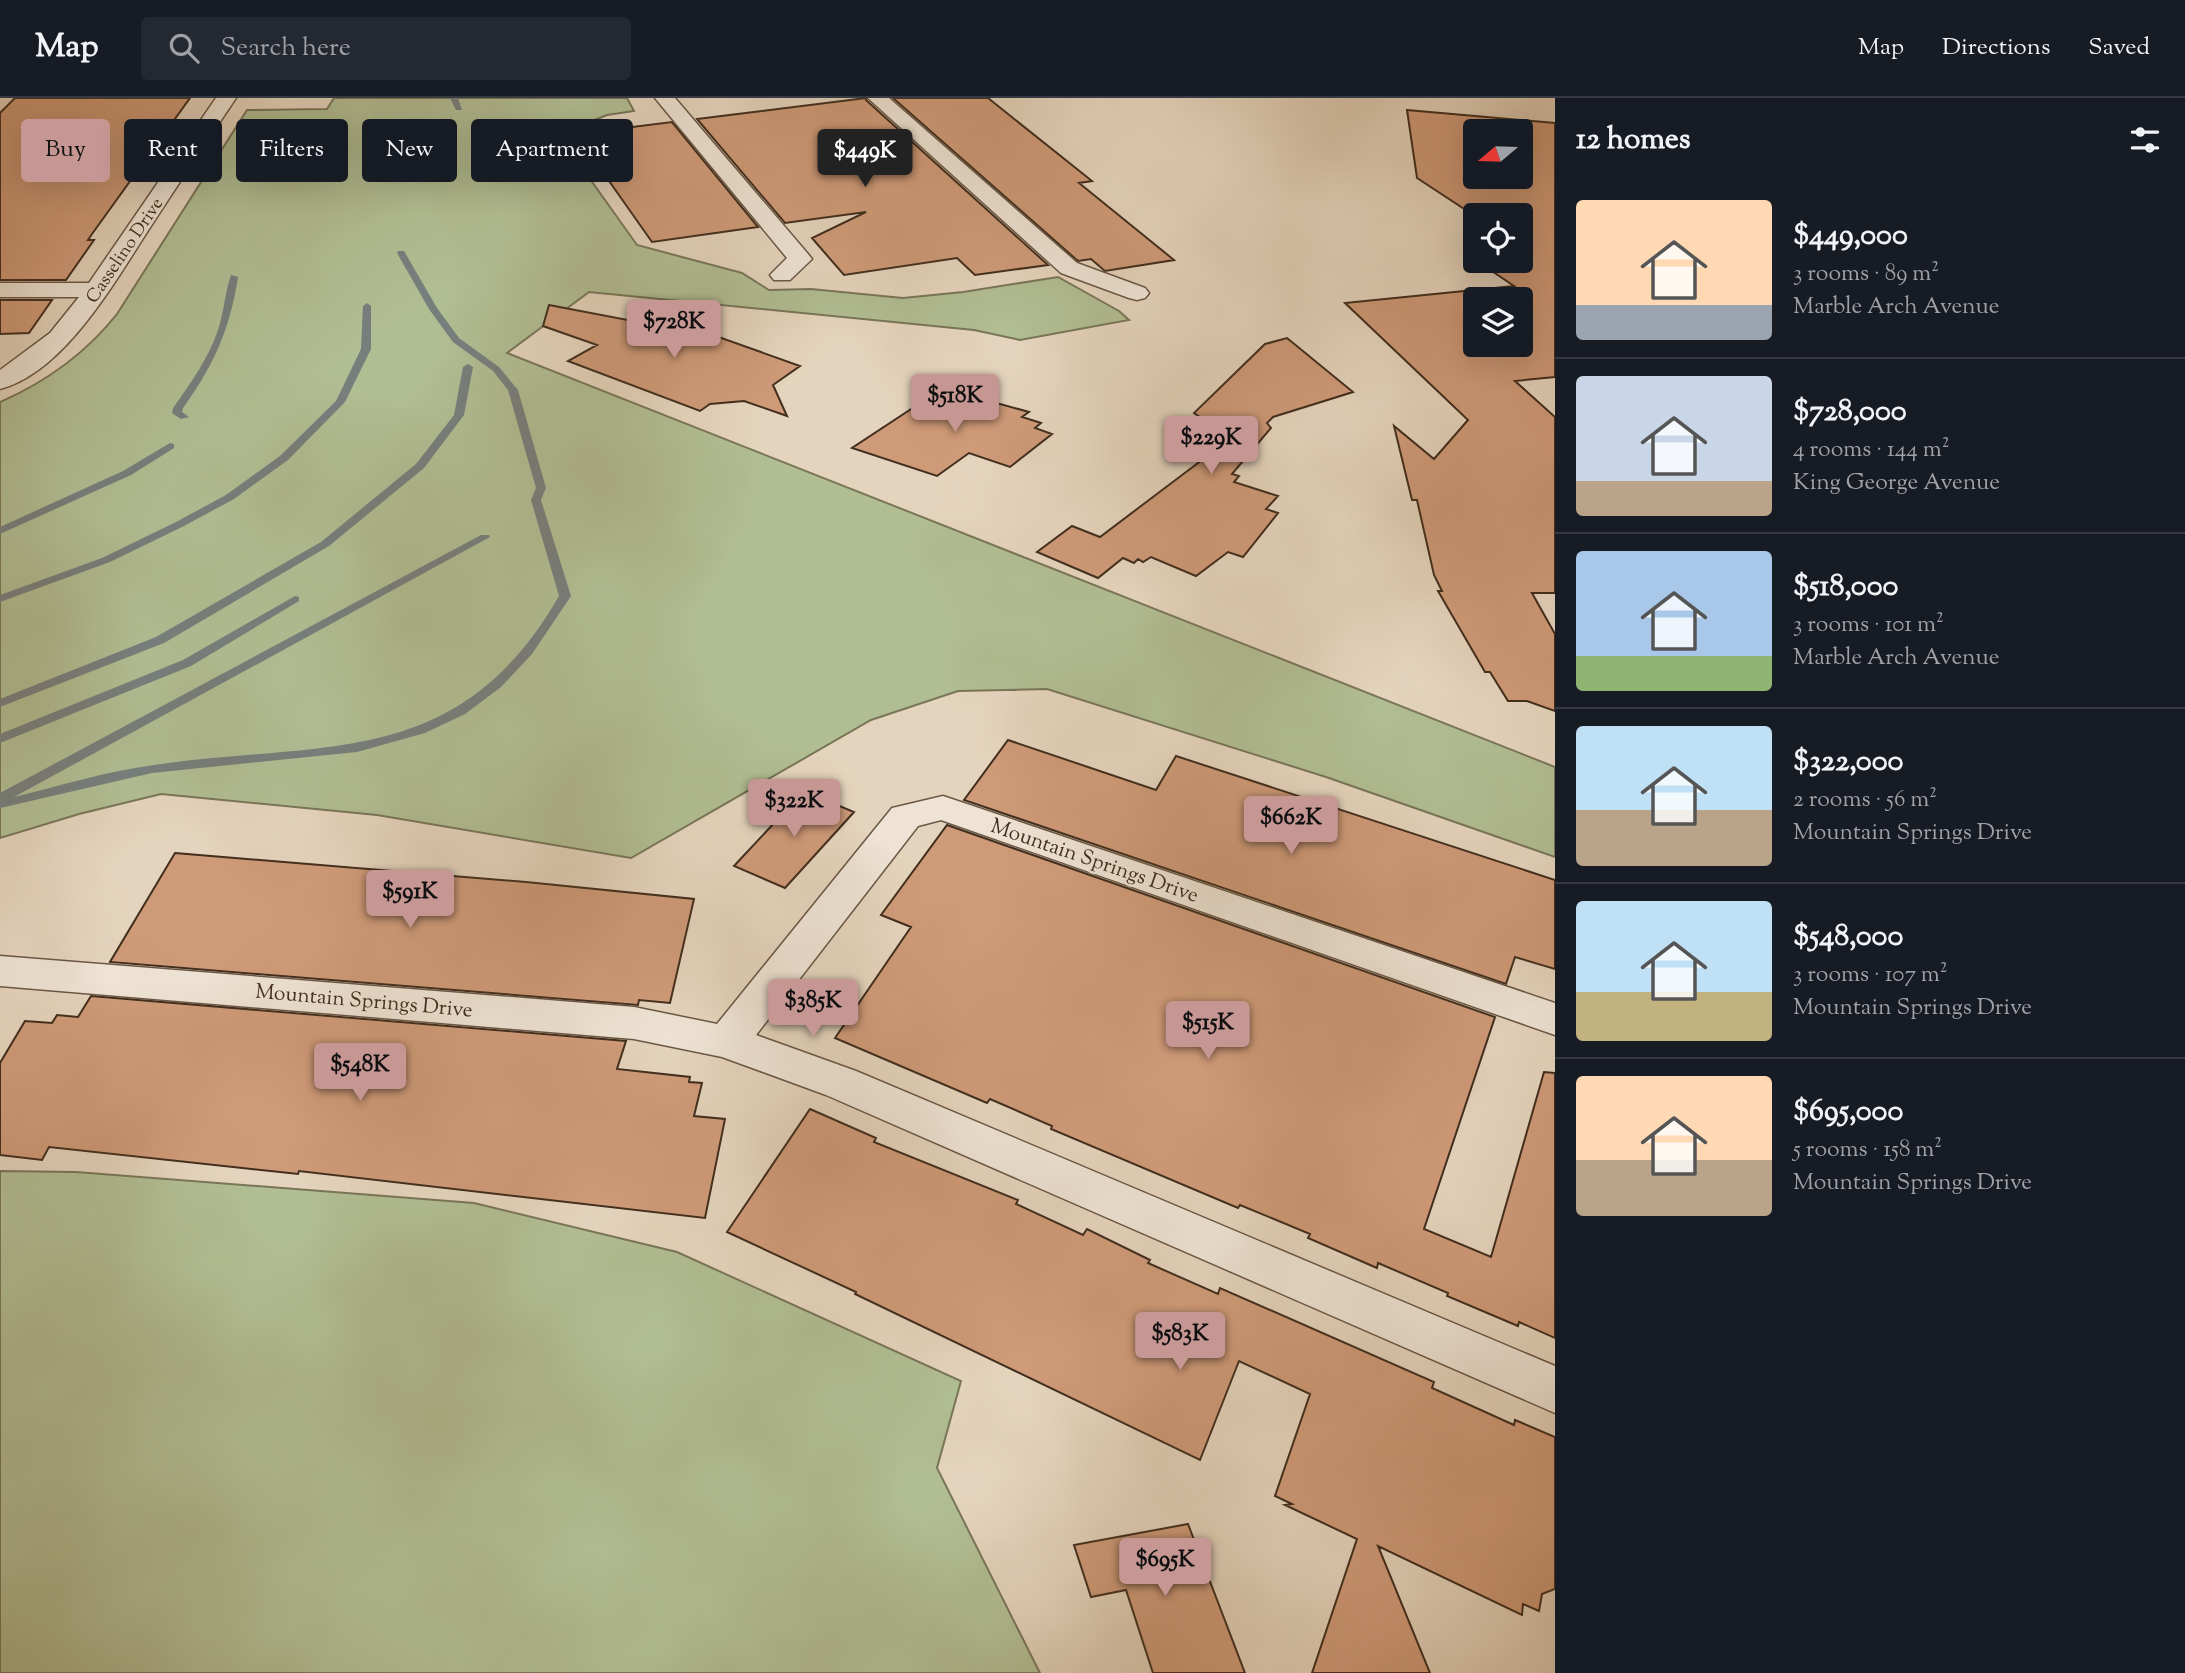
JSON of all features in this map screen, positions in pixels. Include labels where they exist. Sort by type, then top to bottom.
[{"type":"street","name":"Casselino Drive","points":[[0,381],[29,365],[60,339],[97,290],[226,98]]},
{"type":"street","points":[[665,98],[800,259],[782,275]]},
{"type":"street","points":[[878,98],[1069,268],[1137,293]]},
{"type":"street","points":[[0,290],[97,290]]},
{"type":"street","name":"Mountain Springs Drive","points":[[727,1042],[905,817],[943,808],[1555,1019]]},
{"type":"street","name":"Mountain Springs Drive","points":[[0,971],[634,1023],[727,1042],[841,1083],[1555,1390]]},
{"type":"green space","points":[[334,98],[627,98],[634,111],[597,119],[471,119],[471,182],[592,182],[637,245],[742,273],[769,290],[811,289],[903,298],[963,292],[1058,277],[1119,311],[1129,320],[1020,340],[974,330],[589,292],[507,353],[1555,767],[1555,857],[1326,777],[1047,689],[958,691],[871,720],[631,858],[377,815],[161,794],[79,814],[0,838],[0,402],[49,376],[78,354],[105,328],[117,314],[201,182],[222,182],[222,149],[236,127],[236,182],[348,182],[348,119],[241,119],[247,110],[327,109]]},
{"type":"green space","points":[[0,1171],[76,1172],[474,1203],[677,1252],[961,1381],[937,1468],[1040,1673],[0,1673]]},
{"type":"building","points":[[15,98],[190,98],[175,119],[124,119],[124,182],[129,182],[88,240],[94,240],[66,280],[0,280],[0,113]]},
{"type":"building","points":[[866,98],[1048,265],[975,275],[957,258],[844,275],[812,238],[866,212],[785,223],[697,119]]},
{"type":"building","points":[[893,98],[988,98],[1092,181],[1079,183],[1174,260],[1105,271],[1091,259],[1078,261]]},
{"type":"building","points":[[1407,110],[1509,119],[1463,119],[1463,189],[1533,189],[1533,121],[1555,123],[1555,377],[1515,381],[1555,417],[1555,593],[1532,593],[1555,634],[1555,711],[1527,701],[1508,701],[1490,672],[1485,672],[1438,591],[1442,591],[1434,575],[1417,500],[1412,500],[1394,426],[1434,459],[1468,420],[1345,303],[1463,291],[1463,357],[1533,357],[1533,287],[1504,287],[1514,286],[1495,273],[1533,273],[1533,203],[1463,203],[1463,208],[1417,178]]},
{"type":"building","points":[[672,122],[758,227],[652,242],[610,182],[633,182],[633,127]]},
{"type":"building","points":[[0,300],[52,300],[29,333],[0,334]]},
{"type":"building","points":[[549,305],[638,322],[654,314],[800,366],[773,385],[787,416],[744,401],[710,404],[700,411],[568,361],[597,345],[543,326]]},
{"type":"building","points":[[1287,338],[1353,392],[1273,417],[1267,423],[1271,428],[1232,474],[1239,476],[1234,482],[1278,496],[1266,509],[1278,513],[1243,557],[1228,552],[1196,576],[1151,557],[1143,562],[1138,559],[1134,563],[1123,558],[1098,578],[1037,552],[1072,526],[1100,537],[1231,438],[1194,413],[1265,344]]},
{"type":"building","points":[[943,388],[1029,412],[1022,417],[1041,423],[1035,428],[1052,434],[1010,467],[969,453],[937,476],[852,448]]},
{"type":"building","points":[[1008,740],[1156,790],[1176,756],[1555,880],[1555,969],[1515,957],[1506,984],[964,800]]},
{"type":"building","points":[[804,791],[854,812],[785,888],[734,866]]},
{"type":"building","points":[[947,825],[1495,1017],[1424,1229],[1491,1257],[1544,1072],[1555,1073],[1555,1338],[1519,1322],[1518,1326],[1447,1296],[1448,1293],[1378,1263],[1377,1268],[1308,1238],[1310,1234],[1240,1205],[1238,1208],[1051,1129],[1052,1126],[990,1099],[987,1103],[835,1038],[911,927],[881,915]]},
{"type":"building","points":[[175,853],[526,882],[694,899],[670,1003],[639,1000],[638,1005],[110,962]]},
{"type":"building","points":[[91,996],[626,1041],[617,1069],[690,1077],[689,1082],[702,1083],[694,1116],[725,1119],[705,1218],[299,1171],[298,1174],[49,1147],[42,1160],[0,1155],[0,1063],[25,1021],[52,1023],[57,1015],[78,1017]]},
{"type":"building","points":[[810,1109],[876,1138],[874,1142],[1018,1200],[1016,1204],[1083,1235],[1087,1229],[1150,1260],[1148,1263],[1218,1294],[1220,1288],[1434,1382],[1432,1388],[1514,1425],[1515,1420],[1555,1437],[1555,1589],[1542,1594],[1539,1611],[1523,1604],[1522,1615],[1378,1546],[1430,1673],[1312,1673],[1357,1539],[1285,1505],[1292,1504],[1275,1496],[1310,1394],[1239,1361],[1200,1460],[727,1232]]},
{"type":"building","points":[[1188,1524],[1245,1673],[1153,1673],[1126,1590],[1091,1597],[1074,1545]]},
{"type":"waterway","points":[[454,98],[459,108]]},
{"type":"waterway","points":[[3,804],[152,769],[357,748],[410,734],[441,722],[479,699],[513,669],[542,634],[565,596],[536,500],[541,488],[513,390],[496,369],[456,340],[433,309],[401,253]]},
{"type":"waterway","points":[[184,417],[177,413],[178,408],[216,347],[227,315],[234,277]]},
{"type":"waterway","points":[[0,599],[106,560],[180,524],[230,497],[284,458],[340,402],[366,349],[367,306]]},
{"type":"waterway","points":[[0,703],[160,640],[325,544],[420,466],[459,415],[468,367]]},
{"type":"waterway","points":[[0,531],[127,473],[170,446]]},
{"type":"waterway","points":[[0,799],[485,537]]},
{"type":"waterway","points":[[0,739],[187,663],[295,599]]}]
